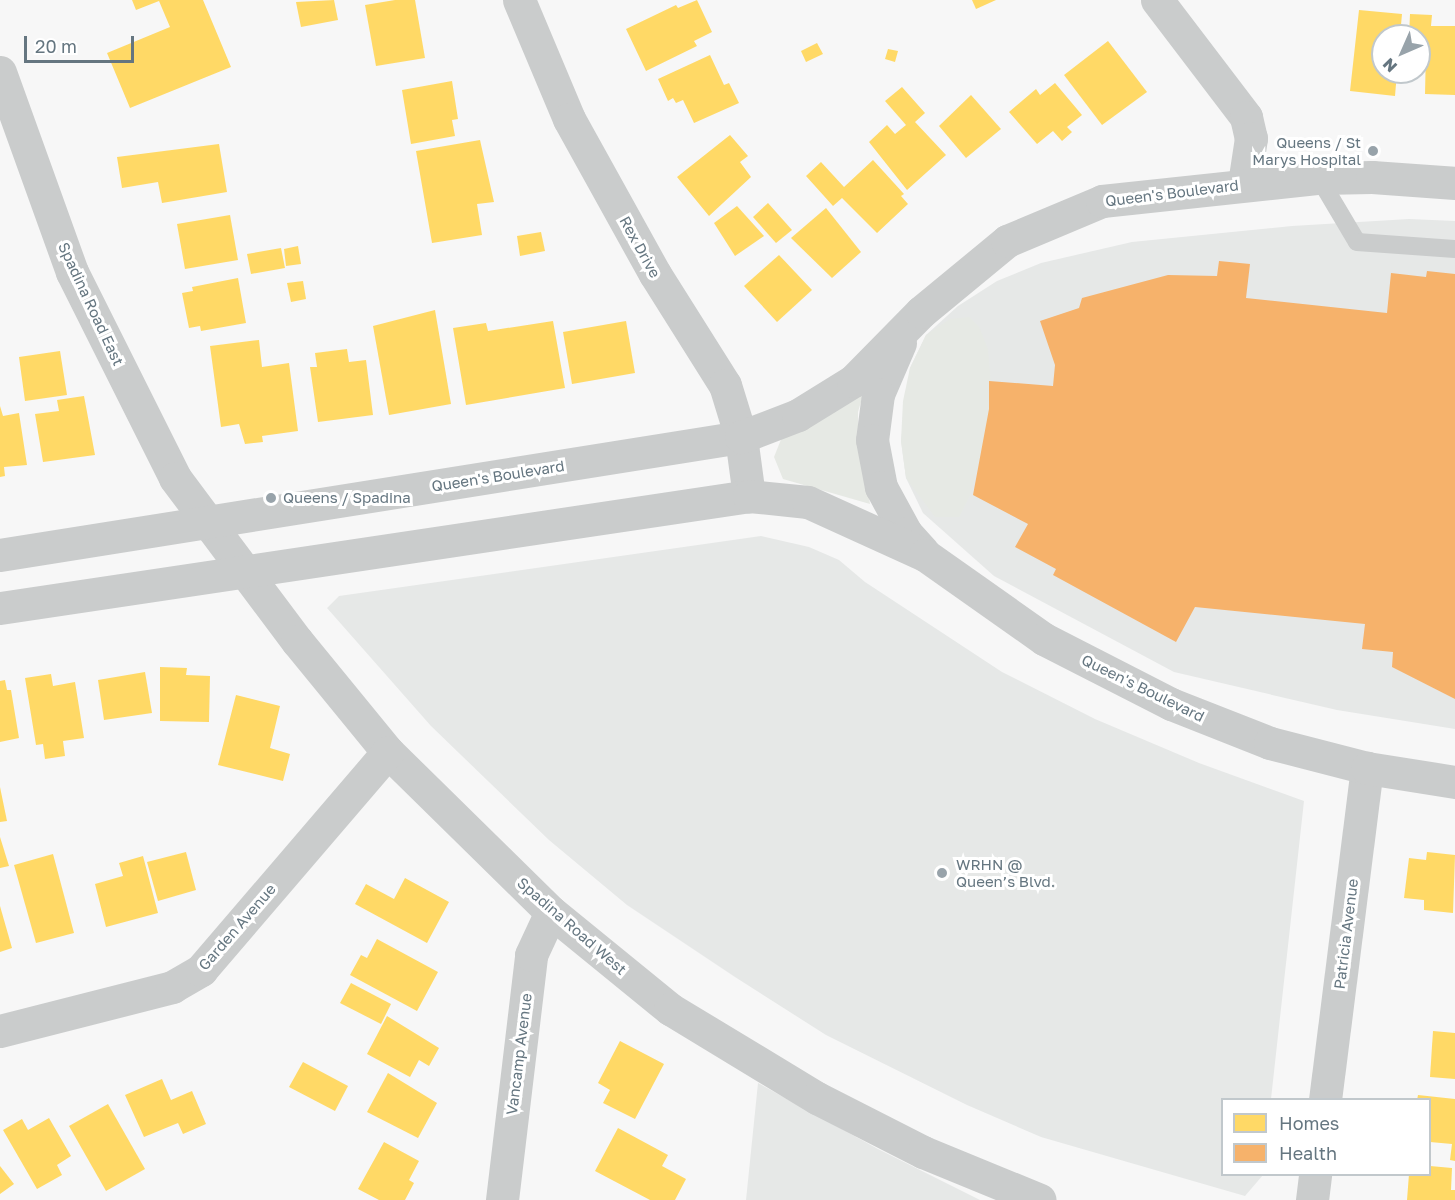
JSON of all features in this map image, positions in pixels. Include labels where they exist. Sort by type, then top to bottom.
[{"type":"street","name":"Rex Drive","points":[[519,0],[569,119],[655,274],[725,385],[741,437],[749,496]]},
{"type":"street","points":[[1157,0],[1246,117],[1251,138],[1244,184]]},
{"type":"street","name":"Spadina Road East","points":[[0,72],[72,272],[175,478],[207,523]]},
{"type":"street","name":"Queen's Boulevard","points":[[0,555],[741,437],[798,415],[853,381],[921,312],[1007,241],[1101,201],[1244,184],[1319,178],[1372,177],[1455,183]]},
{"type":"street","name":"Queen's Boulevard","points":[[921,312],[898,347],[878,394],[872,440],[881,487],[906,533],[926,555]]},
{"type":"street","name":"Queen's Boulevard","points":[[0,608],[749,496],[808,502],[926,555],[1044,639],[1171,704],[1270,743],[1366,768],[1455,782]]},
{"type":"street","name":"Spadina Road West","points":[[207,523],[388,752],[551,912],[670,1009],[817,1098],[923,1152],[1041,1200]]},
{"type":"street","name":"Garden Avenue","points":[[0,1031],[172,987],[201,970],[388,752]]},
{"type":"street","name":"Patricia Avenue","points":[[1325,1098],[1366,768]]},
{"type":"street","name":"Vancamp Avenue","points":[[502,1200],[531,955],[551,912]]},
{"type":"street","points":[[1312,1200],[1315,1176]]},
{"type":"lane","points":[[1319,178],[1357,242],[1455,249]]},
{"type":"shaded area","points":[[1409,219],[1455,221],[1455,729],[1337,710],[1174,672],[994,576],[923,513],[906,478],[901,441],[910,368],[926,335],[958,306],[997,281],[1041,263],[1132,242],[1292,226]]},
{"type":"shaded area","points":[[969,317],[979,327],[988,349],[993,409],[970,495],[959,517],[935,517],[906,478],[901,441],[903,401],[910,368],[926,335],[950,319]]},
{"type":"shaded area","points":[[865,388],[858,412],[858,439],[870,504],[783,479],[774,457],[782,437]]},
{"type":"shaded area","name":"WRHN @ Queen’s Blvd.","points":[[761,536],[809,547],[839,560],[865,582],[1002,672],[1095,719],[1199,763],[1304,801],[1271,1098],[1221,1098],[1221,1176],[1262,1176],[1245,1196],[1041,1137],[967,1105],[826,1035],[627,905],[549,840],[431,726],[327,608],[339,596]]},
{"type":"shaded area","points":[[758,1083],[878,1149],[980,1200],[746,1200]]},
{"type":"building: Homes","points":[[132,0],[203,0],[231,67],[130,108],[107,53],[170,27],[159,1],[136,10]]},
{"type":"building: Homes","points":[[334,0],[338,20],[301,27],[296,2]]},
{"type":"building: Homes","points":[[395,0],[415,0],[425,58],[376,66],[365,5]]},
{"type":"building: Homes","points":[[697,0],[712,32],[694,41],[697,46],[646,71],[626,29],[676,5],[678,8]]},
{"type":"building: Homes","points":[[972,0],[996,0],[976,9]]},
{"type":"building: Homes","points":[[1359,10],[1402,14],[1401,24],[1371,24],[1371,84],[1396,84],[1395,96],[1350,91]]},
{"type":"building: Homes","points":[[1410,14],[1432,15],[1431,26],[1431,24],[1410,24]]},
{"type":"building: Homes","points":[[1431,26],[1455,26],[1455,95],[1425,94],[1425,84],[1431,84]]},
{"type":"building: Homes","points":[[1108,41],[1147,92],[1102,125],[1064,75]]},
{"type":"building: Homes","points":[[817,43],[823,54],[806,62],[801,51]]},
{"type":"building: Homes","points":[[888,49],[898,51],[895,62],[885,59]]},
{"type":"building: Homes","points":[[710,55],[724,85],[729,83],[739,103],[694,123],[683,100],[676,103],[673,98],[668,101],[658,79]]},
{"type":"building: Homes","points":[[452,81],[458,119],[452,120],[455,136],[411,144],[402,90]]},
{"type":"building: Homes","points":[[1055,83],[1082,115],[1067,127],[1072,132],[1062,141],[1053,131],[1037,144],[1009,112],[1036,89],[1040,95]]},
{"type":"building: Homes","points":[[902,87],[925,113],[915,122],[946,155],[907,190],[869,142],[887,125],[895,134],[906,125],[885,101]]},
{"type":"building: Homes","points":[[971,95],[1001,129],[966,158],[939,126]]},
{"type":"building: Homes","points":[[730,135],[748,156],[740,162],[751,177],[709,216],[677,177]]},
{"type":"building: Homes","points":[[480,140],[494,202],[477,204],[482,235],[432,243],[416,151]]},
{"type":"building: Homes","points":[[219,144],[227,192],[162,203],[158,182],[122,188],[117,157]]},
{"type":"building: Homes","points":[[873,160],[904,194],[901,196],[908,204],[877,233],[842,198],[833,206],[806,176],[821,162],[844,187]]},
{"type":"building: Homes","points":[[768,203],[792,230],[776,243],[753,217]]},
{"type":"building: Homes","points":[[737,206],[764,236],[735,256],[714,223]]},
{"type":"building: Homes","points":[[826,208],[861,252],[832,278],[791,238]]},
{"type":"building: Homes","points":[[230,215],[238,260],[185,269],[177,224]]},
{"type":"building: Homes","points":[[541,232],[545,251],[520,256],[517,236]]},
{"type":"building: Homes","points":[[298,246],[301,264],[286,266],[284,249]]},
{"type":"building: Homes","points":[[281,248],[285,268],[251,274],[247,254]]},
{"type":"building: Homes","points":[[779,255],[812,290],[777,322],[744,286]]},
{"type":"building: Homes","points":[[238,278],[246,323],[201,331],[200,326],[189,328],[182,293],[193,291],[192,287]]},
{"type":"building: Homes","points":[[303,281],[306,299],[291,302],[287,283]]},
{"type":"building: Homes","points":[[435,310],[451,404],[389,415],[373,326]]},
{"type":"building: Homes","points":[[553,321],[565,388],[466,405],[453,328],[486,323],[488,331]]},
{"type":"building: Homes","points":[[626,321],[635,373],[572,384],[563,332]]},
{"type":"building: Homes","points":[[259,340],[262,367],[289,363],[298,431],[262,436],[263,442],[245,444],[239,424],[221,427],[210,346]]},
{"type":"building: Homes","points":[[347,349],[349,362],[366,360],[373,415],[318,422],[310,367],[317,367],[315,353]]},
{"type":"building: Homes","points":[[60,351],[67,395],[25,401],[19,357]]},
{"type":"building: Homes","points":[[84,396],[95,455],[43,462],[35,414],[59,411],[57,400]]},
{"type":"building: Homes","points":[[0,406],[3,416],[19,413],[27,465],[4,467],[5,476],[0,477]]},
{"type":"building: Homes","points":[[160,667],[187,668],[186,675],[210,676],[209,722],[160,721]]},
{"type":"building: Homes","points":[[145,672],[152,713],[104,720],[98,680]]},
{"type":"building: Homes","points":[[51,674],[53,686],[75,682],[84,738],[63,741],[65,756],[45,759],[43,744],[36,745],[25,678]]},
{"type":"building: Homes","points":[[5,680],[7,690],[11,690],[19,738],[0,742],[0,681]]},
{"type":"building: Homes","points":[[236,695],[280,706],[270,748],[290,754],[283,781],[218,765]]},
{"type":"building: Homes","points":[[0,787],[7,821],[0,822]]},
{"type":"building: Homes","points":[[0,837],[9,866],[0,868]]},
{"type":"building: Homes","points":[[186,852],[196,890],[158,901],[147,862]]},
{"type":"building: Homes","points":[[1427,852],[1455,855],[1453,913],[1424,910],[1424,900],[1404,898],[1409,858],[1426,860]]},
{"type":"building: Homes","points":[[53,854],[74,933],[36,943],[14,865]]},
{"type":"building: Homes","points":[[143,856],[158,913],[106,927],[95,884],[123,876],[119,863]]},
{"type":"building: Homes","points":[[405,878],[449,902],[427,943],[355,904],[366,884],[394,899]]},
{"type":"building: Homes","points":[[0,906],[12,948],[0,952]]},
{"type":"building: Homes","points":[[377,939],[438,972],[417,1011],[350,975],[361,955],[367,958]]},
{"type":"building: Homes","points":[[351,983],[391,1004],[381,1024],[340,1003]]},
{"type":"building: Homes","points":[[387,1016],[439,1048],[429,1066],[419,1060],[410,1077],[367,1054]]},
{"type":"building: Homes","points":[[1433,1031],[1455,1033],[1455,1079],[1430,1077]]},
{"type":"building: Homes","points":[[620,1041],[664,1064],[635,1119],[603,1103],[610,1090],[598,1083]]},
{"type":"building: Homes","points":[[303,1062],[348,1086],[335,1111],[289,1087]]},
{"type":"building: Homes","points":[[388,1073],[437,1103],[418,1138],[367,1112]]},
{"type":"building: Homes","points":[[162,1079],[171,1100],[192,1091],[206,1124],[183,1134],[178,1123],[144,1137],[125,1095]]},
{"type":"building: Homes","points":[[1418,1095],[1455,1099],[1455,1161],[1450,1160],[1452,1144],[1431,1142],[1431,1098],[1417,1098]]},
{"type":"building: Homes","points":[[108,1104],[145,1169],[106,1191],[69,1126]]},
{"type":"building: Homes","points":[[49,1118],[71,1156],[57,1165],[62,1175],[37,1189],[3,1130],[22,1119],[28,1130]]},
{"type":"building: Homes","points":[[618,1128],[668,1155],[662,1166],[686,1179],[675,1200],[650,1200],[595,1171]]},
{"type":"building: Homes","points":[[384,1142],[419,1161],[409,1180],[414,1183],[405,1200],[379,1200],[358,1189]]},
{"type":"building: Homes","points":[[0,1166],[14,1184],[0,1194]]},
{"type":"building: Homes","points":[[1431,1166],[1452,1168],[1451,1190],[1455,1190],[1455,1200],[1407,1200],[1409,1176],[1431,1176]]},
{"type":"building: Health","points":[[1219,261],[1250,264],[1246,298],[1387,313],[1391,273],[1426,277],[1427,271],[1455,274],[1455,699],[1392,667],[1393,652],[1362,649],[1365,624],[1195,607],[1176,642],[1053,575],[1056,569],[1015,547],[1028,524],[973,495],[989,409],[989,381],[1053,386],[1055,365],[1040,321],[1079,308],[1082,298],[1168,275],[1217,276]]},
{"type":"place","name":"Queens / St Marys Hospital","points":[[1373,151]]},
{"type":"place","name":"Queens / Spadina","points":[[271,498]]},
{"type":"place","name":"WRHN @ Queen’s Blvd.","points":[[942,873]]}]
